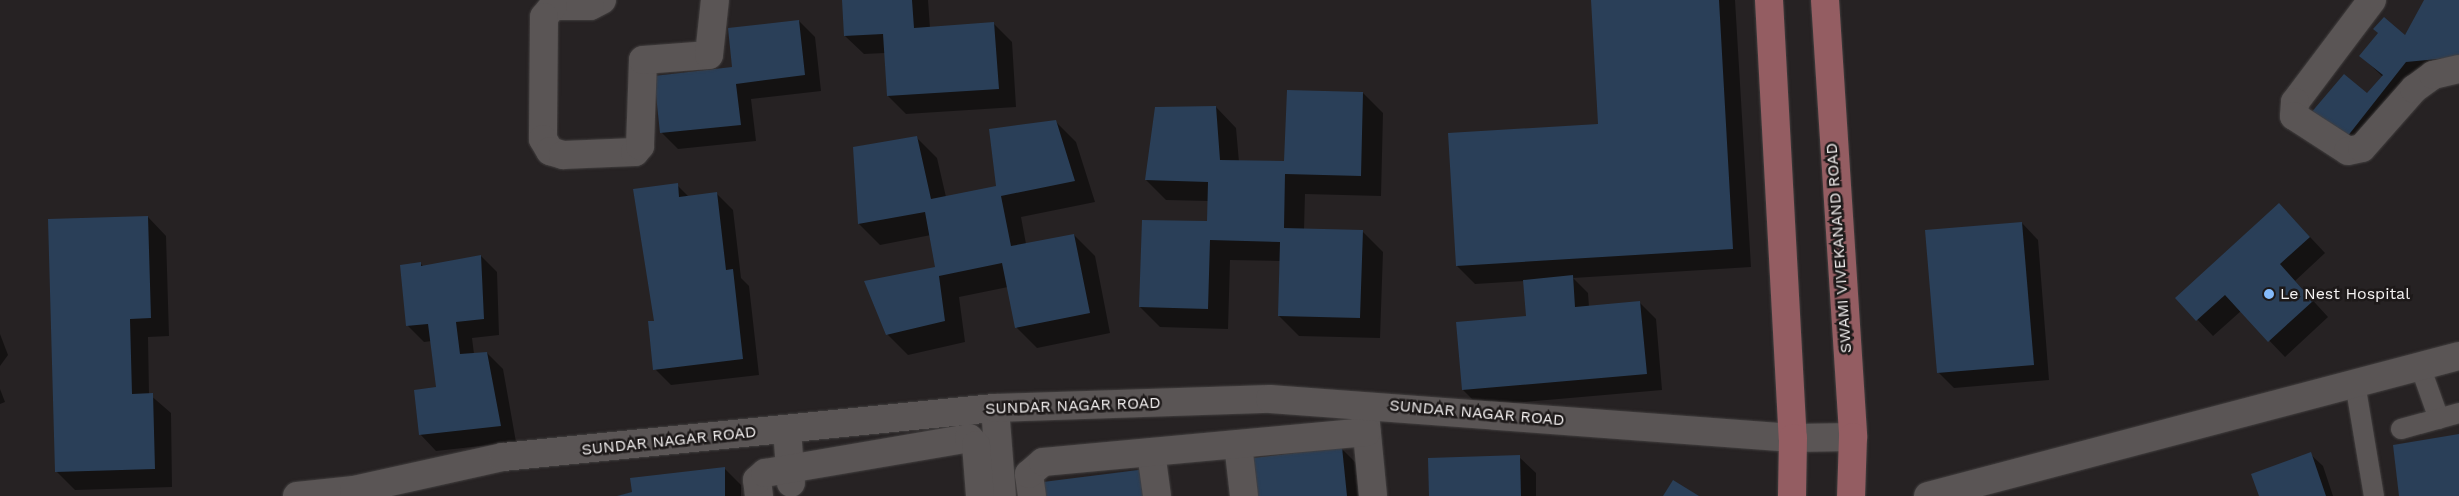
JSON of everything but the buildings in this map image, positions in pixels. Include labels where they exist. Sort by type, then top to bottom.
[{"type":"main road","points":[[1770,0],[1793,438],[1792,496]]},
{"type":"main road","name":"SWAMI VIVEKANAND ROAD","points":[[1825,0],[1853,437],[1851,496]]},
{"type":"street","points":[[602,0],[590,6],[553,6],[544,17],[543,138],[550,151],[563,155],[635,152],[640,146],[643,60],[709,55],[715,0]]},
{"type":"street","points":[[2372,0],[2295,102],[2294,116],[2348,151],[2362,148],[2414,90],[2433,75],[2459,69]]},
{"type":"street","points":[[1928,496],[2459,356]]},
{"type":"street","name":"SUNDAR NAGAR ROAD","points":[[297,496],[355,493],[503,457],[994,408],[1270,399],[1364,404],[1793,438],[1853,437]]},
{"type":"street","points":[[1364,404],[1373,496]]},
{"type":"street","points":[[994,408],[1002,496]]},
{"type":"street","points":[[787,429],[791,476]]},
{"type":"street","points":[[1032,496],[1029,474],[1044,462],[1367,432]]},
{"type":"street","points":[[759,496],[757,480],[765,473],[791,476],[969,438],[976,445],[980,496]]},
{"type":"street","points":[[1238,444],[1244,496]]},
{"type":"street","points":[[1151,452],[1157,496]]},
{"type":"lane","points":[[2420,366],[2440,419]]},
{"type":"lane","points":[[2355,383],[2374,496]]},
{"type":"lane","points":[[2401,429],[2459,413]]},
{"type":"place","name":"Le Nest Hospital","points":[[2269,294]]}]
